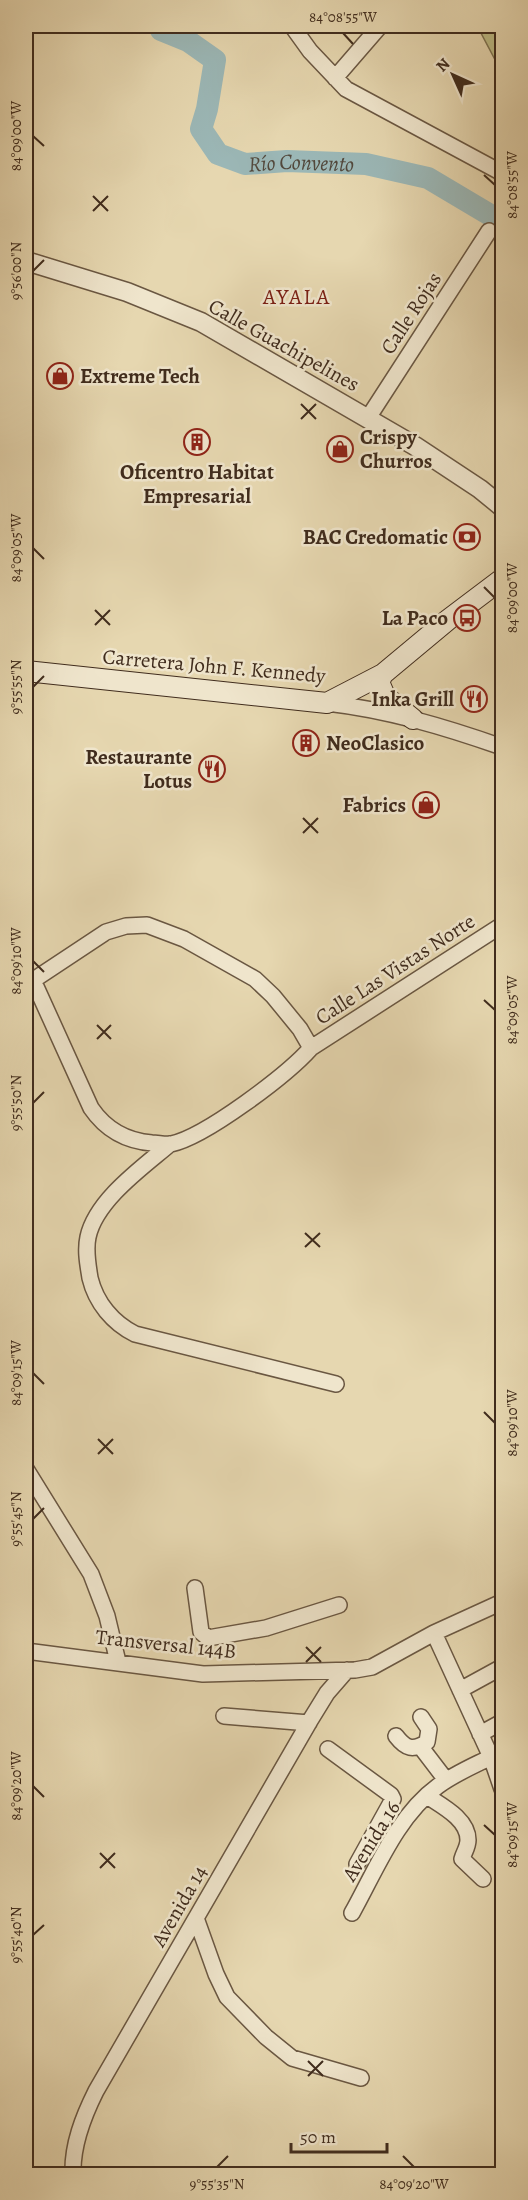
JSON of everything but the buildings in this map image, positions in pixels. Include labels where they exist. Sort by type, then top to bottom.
[{"type":"main road","name":"Carretera John F. Kennedy","points":[[26,671],[327,703],[383,674],[449,619],[502,579]]},
{"type":"main road","points":[[383,674],[379,682],[385,696],[413,719]]},
{"type":"street","points":[[292,26],[310,51],[346,89],[502,173]]},
{"type":"street","points":[[335,78],[380,26]]},
{"type":"street","name":"Calle Rojas","points":[[368,418],[489,231]]},
{"type":"street","name":"Calle Guachipelines","points":[[26,261],[127,292],[201,322],[437,460],[502,507]]},
{"type":"street","points":[[327,703],[366,707],[439,725],[502,747]]},
{"type":"street","name":"Calle Las Vistas Norte","points":[[311,1048],[300,1029],[273,996],[255,979],[184,939],[147,925],[126,926],[106,932],[29,983],[100,1122],[125,1137],[141,1142],[170,1144],[197,1134],[228,1114],[297,1064],[311,1048],[502,926]]},
{"type":"street","points":[[170,1144],[119,1188],[95,1221],[88,1237],[87,1263],[92,1287],[98,1300],[123,1328],[135,1334],[336,1384]]},
{"type":"street","points":[[26,1469],[91,1575],[107,1616],[118,1662]]},
{"type":"street","points":[[195,1588],[199,1625],[201,1632],[208,1638],[266,1628],[339,1605]]},
{"type":"street","name":"Transversal 144B","points":[[26,1651],[204,1674],[347,1670],[372,1667],[434,1633],[502,1602]]},
{"type":"street","points":[[434,1633],[491,1757],[502,1789]]},
{"type":"street","points":[[460,1690],[502,1667]]},
{"type":"street","name":"Avenida 14","points":[[73,2175],[72,2161],[83,2116],[309,1723],[327,1694],[347,1670]]},
{"type":"street","points":[[224,1716],[309,1723]]},
{"type":"street","points":[[396,1736],[409,1748],[416,1749],[427,1742],[429,1729],[421,1717]]},
{"type":"street","points":[[480,1734],[502,1722]]},
{"type":"street","points":[[420,1746],[446,1780]]},
{"type":"street","points":[[328,1749],[391,1795],[393,1799],[359,1860],[378,1865]]},
{"type":"street","name":"Avenida 16","points":[[352,1913],[395,1834],[427,1796],[446,1780],[491,1757]]},
{"type":"street","points":[[427,1796],[455,1816],[461,1824],[467,1834],[468,1842],[462,1858],[483,1879]]},
{"type":"street","points":[[196,1918],[216,1974],[227,1997],[258,2029],[292,2058],[361,2078]]},
{"type":"shaded area","points":[[487,26],[502,26],[502,73],[481,33]]},
{"type":"waterway","name":"Río Convento","points":[[160,26],[161,30],[188,41],[215,60],[207,109],[201,129],[218,154],[245,164],[287,161],[366,164],[428,178],[502,222]]},
{"type":"place","name":"Extreme Tech","points":[[60,376]]},
{"type":"place","name":"Oficentro Habitat Empresarial","points":[[197,442]]},
{"type":"place","name":"Crispy Churros","points":[[340,449]]},
{"type":"place","name":"BAC Credomatic","points":[[467,537]]},
{"type":"place","name":"La Paco","points":[[467,618]]},
{"type":"place","name":"Inka Grill","points":[[474,699]]},
{"type":"place","name":"NeoClasico","points":[[306,743]]},
{"type":"place","name":"Restaurante Lotus","points":[[212,769]]},
{"type":"place","name":"Fabrics","points":[[426,805]]},
{"type":"district","name":"AYALA","points":[[297,296]]}]
